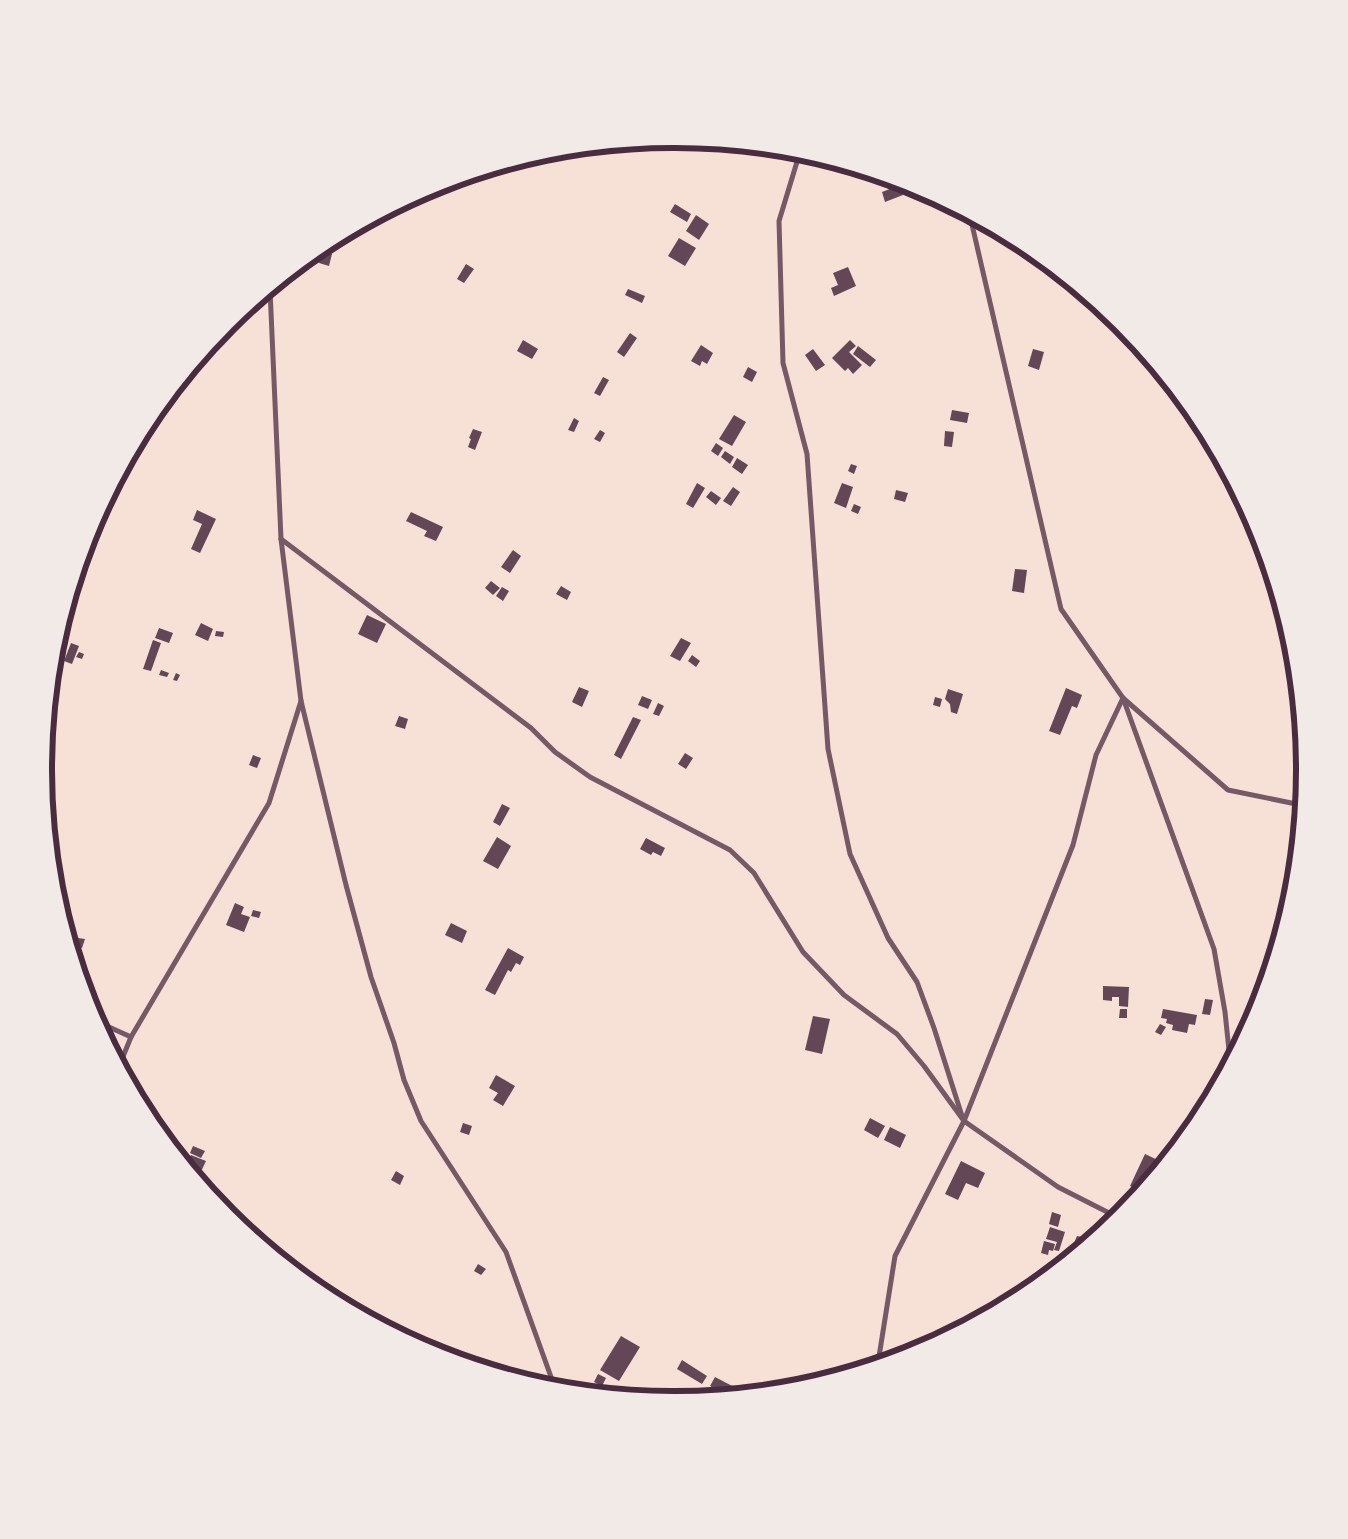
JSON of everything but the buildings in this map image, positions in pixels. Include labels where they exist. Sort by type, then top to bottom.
[{"type":"street","points":[[797,161],[779,221],[783,363],[807,454],[828,749],[850,854],[888,938],[917,982],[964,1121]]},
{"type":"street","points":[[972,224],[1061,609],[1123,698],[1228,790],[1294,803]]},
{"type":"street","points":[[270,297],[282,539],[301,701],[346,885],[371,977],[394,1043],[404,1080],[421,1121],[506,1252],[553,1379]]},
{"type":"street","points":[[282,539],[531,728],[555,752],[590,777],[730,850],[754,873],[803,952],[844,995],[897,1034],[924,1066],[964,1121],[1058,1187],[1109,1213]]},
{"type":"street","points":[[879,1356],[895,1256],[964,1121],[1074,845],[1096,755],[1123,698]]},
{"type":"street","points":[[1123,698],[1214,948],[1225,1012],[1229,1048]]},
{"type":"street","points":[[123,1056],[131,1037],[269,803],[301,701]]},
{"type":"street","points":[[109,1027],[131,1037]]}]
